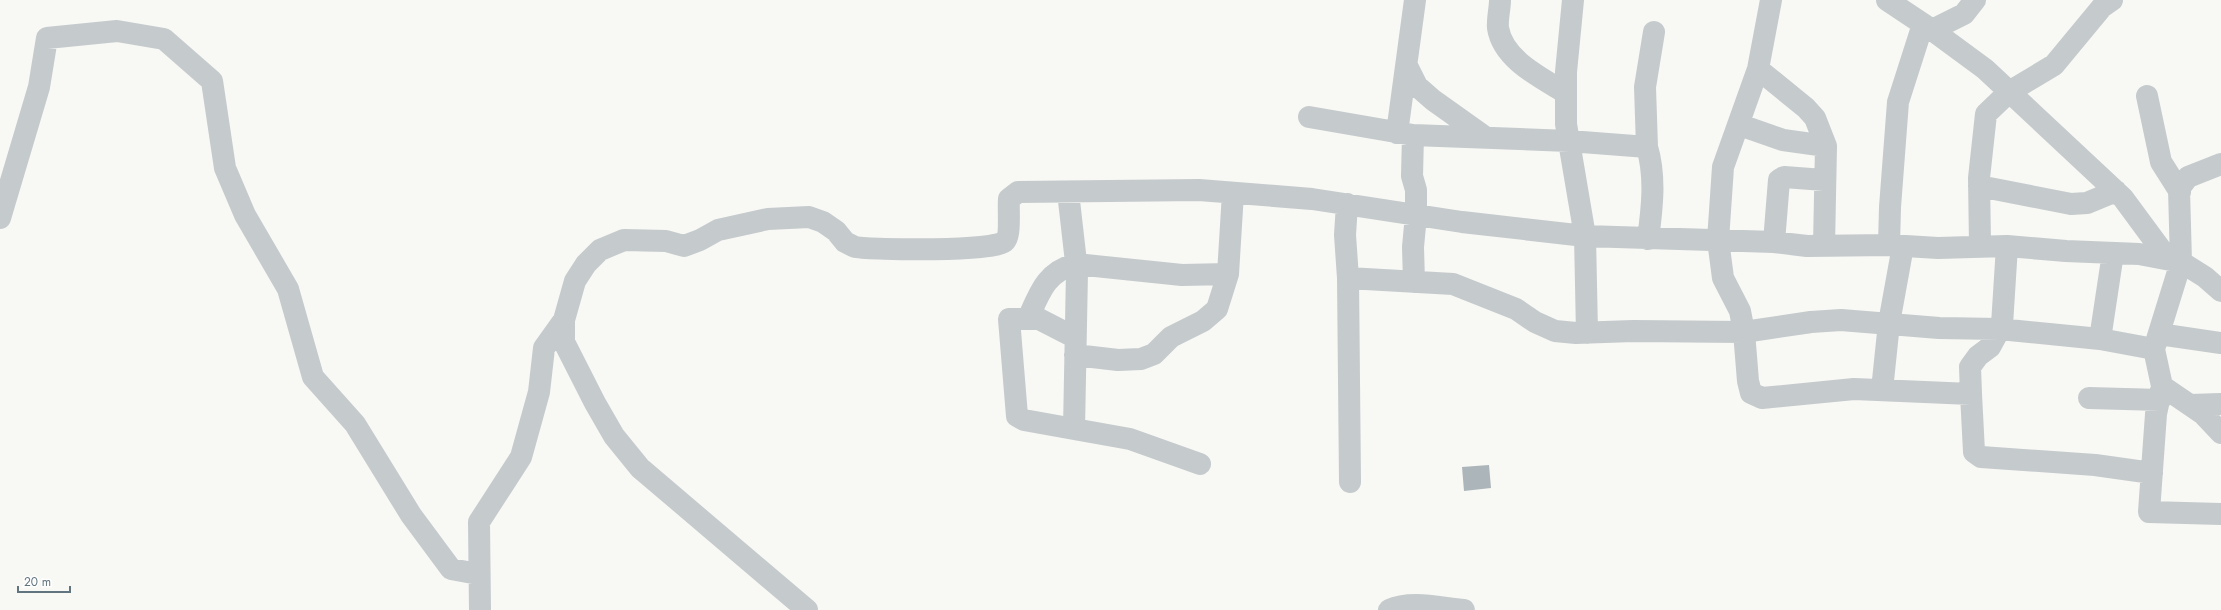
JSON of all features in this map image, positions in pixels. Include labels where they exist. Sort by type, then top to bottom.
[{"type":"street","points":[[1414,282],[1413,247],[1416,215],[1416,190],[1412,176],[1405,134],[1407,66],[1415,0]]},
{"type":"street","points":[[1500,0],[1498,28],[1504,46],[1524,66],[1566,93]]},
{"type":"street","points":[[1573,0],[1566,93],[1566,124],[1585,236],[1587,333]]},
{"type":"street","points":[[1771,0],[1758,69],[1740,124],[1723,167],[1718,240],[1723,278],[1740,311],[1744,332],[1748,381],[1751,393],[1762,398],[1854,389],[1971,394]]},
{"type":"street","points":[[1887,0],[1928,27],[1985,69],[2123,198],[2174,261]]},
{"type":"street","points":[[1882,390],[1890,323],[1896,245],[1898,102],[1928,27],[1964,14],[1975,0]]},
{"type":"street","points":[[1980,245],[1979,186],[1982,135],[1986,114],[2009,92],[2054,66],[2105,2]]},
{"type":"street","points":[[0,218],[39,87],[47,38],[117,31],[164,39],[212,81],[225,168],[245,215],[288,289],[313,377],[355,424],[411,515],[451,569],[478,574]]},
{"type":"street","points":[[1648,239],[1653,202],[1652,163],[1647,147],[1645,87],[1654,32]]},
{"type":"street","points":[[1407,66],[1417,86],[1433,100],[1485,137]]},
{"type":"street","points":[[1758,69],[1806,108],[1815,118],[1826,146],[1824,180],[1824,246]]},
{"type":"street","points":[[2148,96],[2161,162],[2180,192]]},
{"type":"street","points":[[1309,117],[1405,134],[1570,141],[1647,147]]},
{"type":"street","points":[[1740,124],[1784,140],[1826,146]]},
{"type":"street","points":[[2221,164],[2188,176],[2180,188],[2174,261],[2157,342],[2161,393],[2156,414],[2149,512],[2221,514]]},
{"type":"street","points":[[1774,242],[1779,180],[1784,177],[1824,180]]},
{"type":"street","points":[[1979,186],[2071,204],[2087,203],[2116,191]]},
{"type":"street","points":[[807,610],[640,468],[614,436],[595,403],[564,342],[564,320],[575,280],[586,264],[600,250],[624,240],[666,240],[684,246],[725,229],[768,219],[809,217],[823,222],[836,230],[850,245],[861,248],[959,250],[993,246],[1006,241],[1008,234],[1008,199],[1018,192],[1068,192],[1135,189],[1233,193],[1312,199],[1529,231],[1585,236],[1774,242],[1787,245],[1824,246],[1896,245],[1938,248],[1980,245],[2138,254],[2174,261],[2205,277],[2221,291]]},
{"type":"street","points":[[1068,192],[1076,264],[1074,430]]},
{"type":"street","points":[[1200,464],[1130,439],[1024,420],[1017,416],[1010,319],[1039,319],[1075,346],[1118,360],[1141,359],[1154,354],[1171,337],[1203,321],[1217,309],[1228,274],[1233,193]]},
{"type":"street","points":[[1346,204],[1345,235],[1348,278],[1350,482]]},
{"type":"street","points":[[2007,246],[2002,325],[1990,347],[1978,356],[1970,367],[1974,452],[1981,457],[2094,465],[2152,473]]},
{"type":"street","points":[[2100,339],[2113,253]]},
{"type":"street","points":[[1028,319],[1046,281],[1065,266],[1076,264],[1182,275],[1228,274]]},
{"type":"street","points":[[1348,278],[1453,284],[1516,309],[1535,322],[1555,331],[1587,333],[1633,331],[1744,332],[1811,322],[1841,320],[1939,328],[1999,329],[2100,339],[2221,343]]},
{"type":"street","points":[[480,610],[478,574],[479,522],[521,457],[539,392],[544,348],[564,320]]},
{"type":"street","points":[[2089,398],[2161,393],[2190,405],[2203,414],[2221,433]]},
{"type":"street","points":[[2190,405],[2221,404]]},
{"type":"street","points":[[1389,610],[1400,605],[1464,610]]},
{"type":"building","points":[[1489,465],[1491,488],[1464,491],[1462,467]]}]
